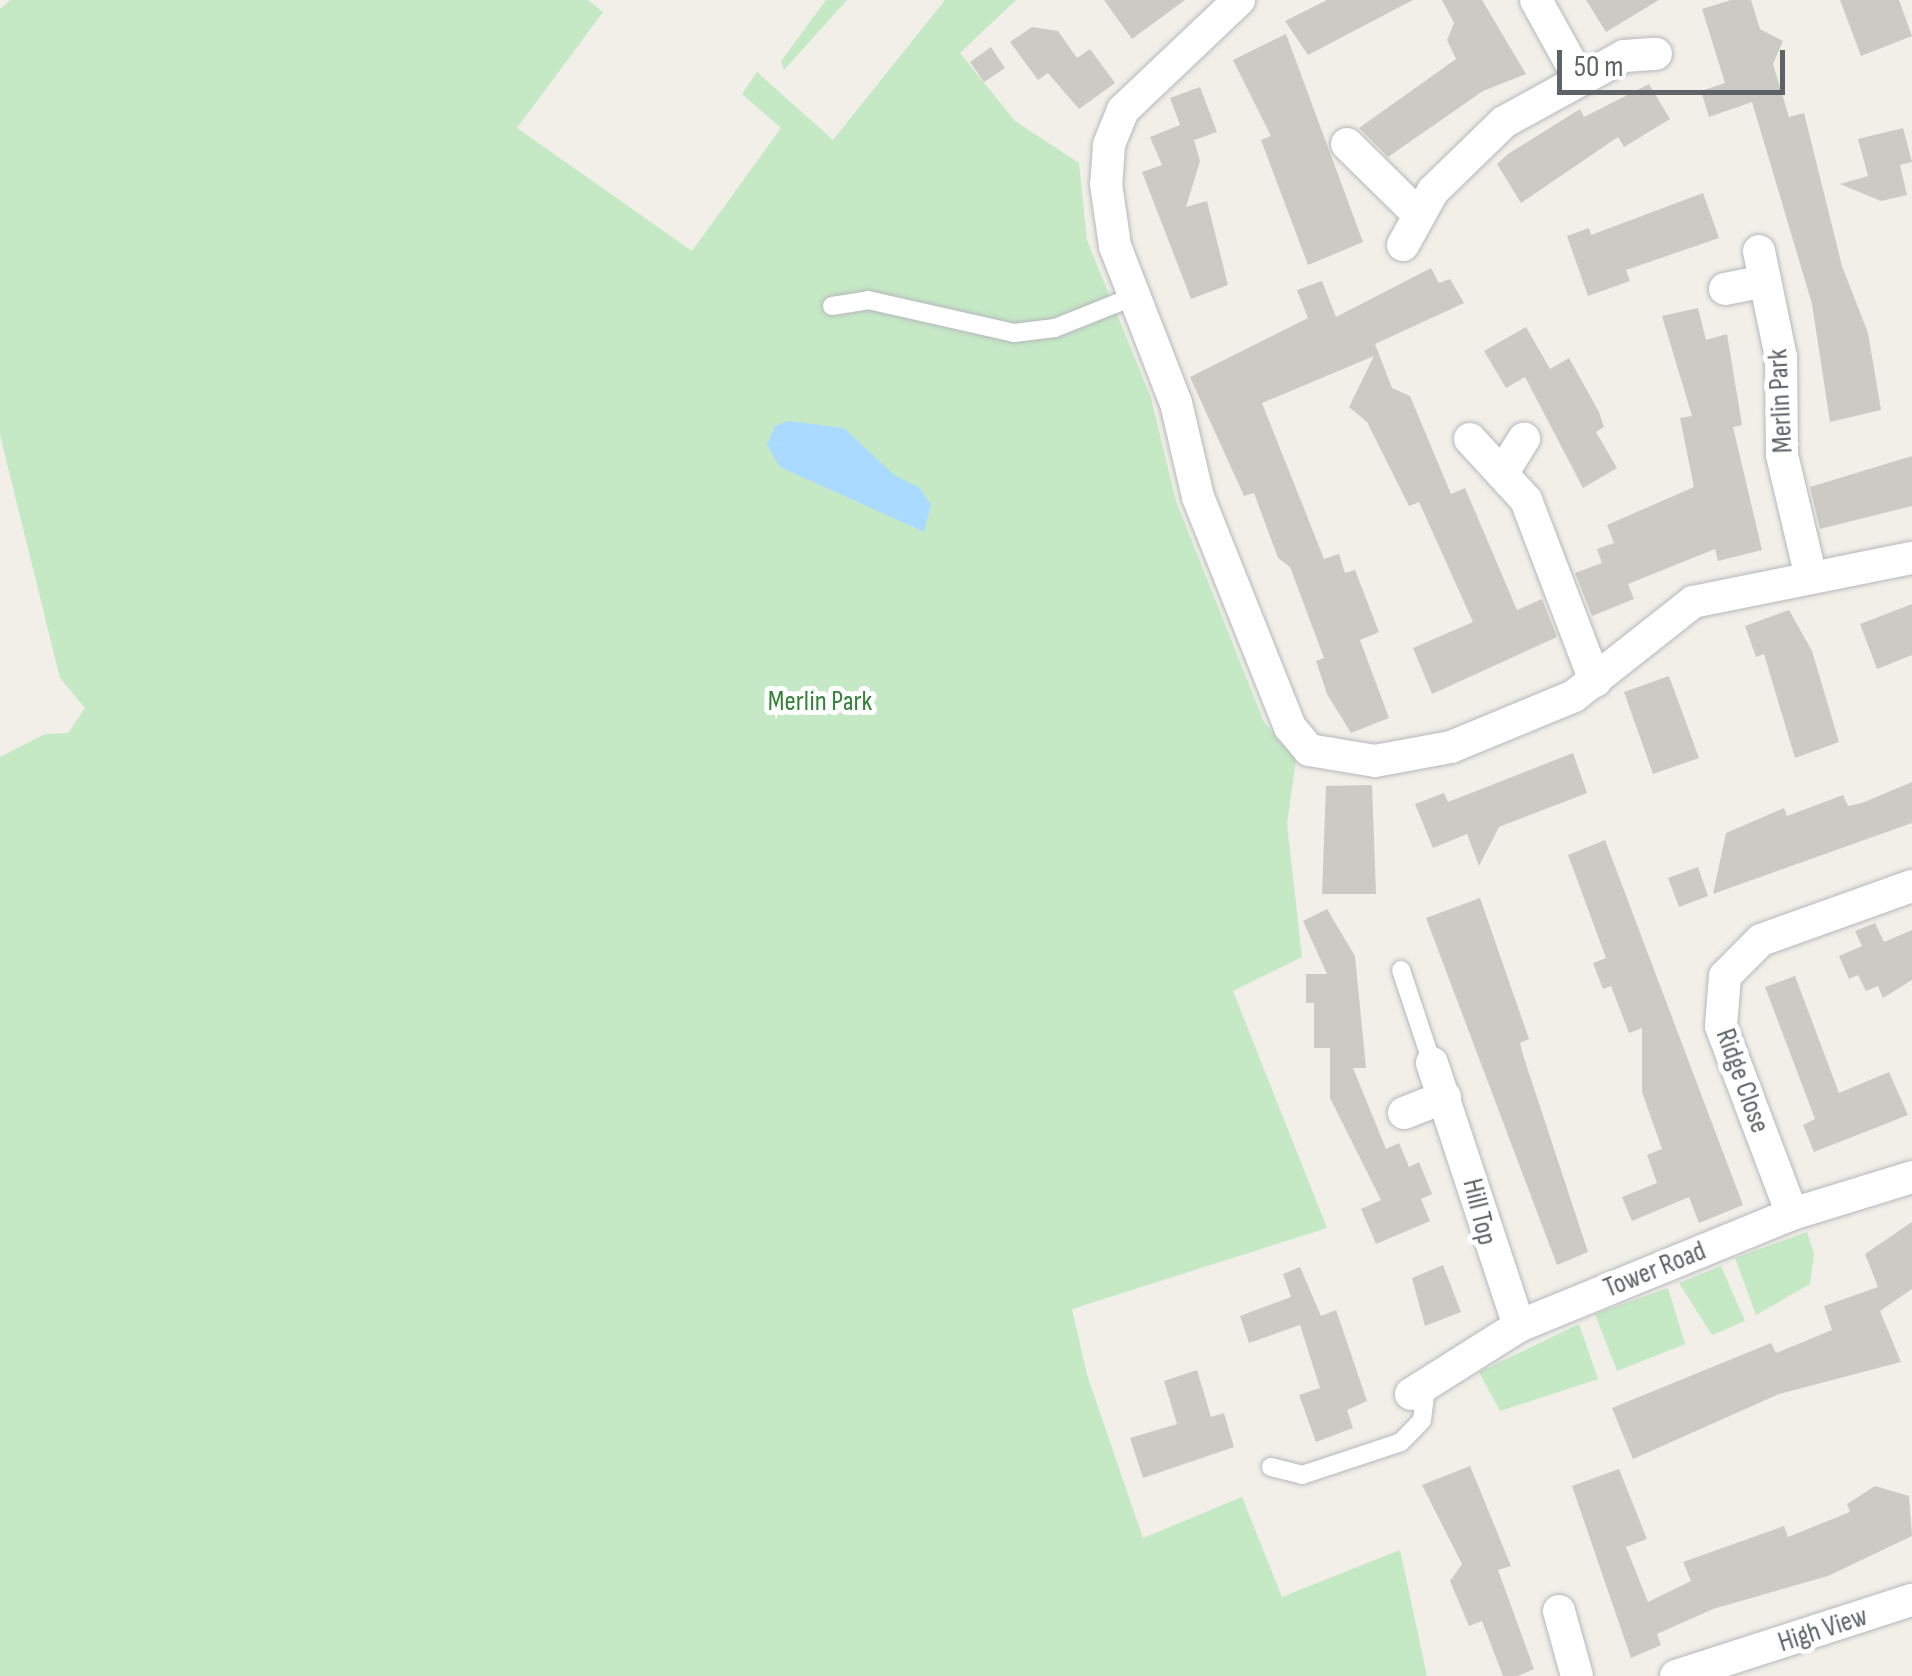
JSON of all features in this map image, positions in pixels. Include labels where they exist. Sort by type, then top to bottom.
[{"type":"street","points":[[1239,0],[1160,70],[1112,131],[1108,202],[1132,297],[1176,404],[1198,497],[1290,728],[1309,750],[1375,761],[1451,747],[1551,709],[1595,680],[1693,602],[1912,558]]},
{"type":"street","points":[[1536,0],[1578,76]]},
{"type":"street","points":[[1403,245],[1418,214],[1467,152],[1578,76],[1624,56],[1656,54]]},
{"type":"street","points":[[1348,144],[1418,214]]},
{"type":"street","name":"Merlin Park","points":[[1725,290],[1762,266],[1782,357],[1782,455],[1811,578]]},
{"type":"street","points":[[1505,469],[1524,438]]},
{"type":"street","points":[[1470,439],[1505,469],[1526,500],[1595,680]]},
{"type":"street","name":"Ridge Close","points":[[1792,1214],[1721,1026],[1722,983],[1761,940],[1912,886]]},
{"type":"street","name":"Hill Top","points":[[1432,1063],[1488,1253],[1519,1326]]},
{"type":"street","points":[[1404,1113],[1445,1097]]},
{"type":"street","name":"Tower Road","points":[[1419,1390],[1519,1326],[1792,1214],[1912,1177]]},
{"type":"street","name":"High View","points":[[1676,1676],[1912,1600]]},
{"type":"street","points":[[1560,1611],[1577,1676]]},
{"type":"lane","points":[[832,306],[868,300],[1014,333],[1055,328],[1132,297]]},
{"type":"lane","points":[[1401,970],[1432,1063]]},
{"type":"lane","points":[[1271,1468],[1302,1476],[1401,1442],[1422,1420],[1419,1390]]},
{"type":"green space","points":[[10,0],[588,0],[603,12],[517,128],[692,251],[781,128],[742,94],[757,72],[833,140],[945,0],[1016,0],[960,53],[1015,121],[1079,163],[1087,240],[1151,398],[1176,501],[1264,722],[1296,760],[1287,824],[1302,957],[1233,991],[1327,1228],[1072,1309],[1087,1375],[1143,1538],[1242,1497],[1282,1597],[1400,1550],[1427,1676],[0,1676],[0,757],[45,734],[68,733],[85,708],[60,678],[0,435],[0,9]]},
{"type":"green space","points":[[826,0],[847,0],[784,70],[781,61]]},
{"type":"green space","points":[[1807,1232],[1814,1254],[1810,1284],[1756,1315],[1735,1258]]},
{"type":"green space","points":[[1721,1266],[1745,1321],[1712,1335],[1679,1283]]},
{"type":"green space","points":[[1668,1288],[1685,1344],[1617,1371],[1595,1314]]},
{"type":"green space","points":[[1579,1324],[1598,1379],[1500,1411],[1479,1372]]},
{"type":"water","points":[[788,421],[844,428],[894,475],[920,488],[931,505],[924,532],[780,467],[767,445],[775,426]]},
{"type":"building","points":[[1104,0],[1185,0],[1132,39]]},
{"type":"building","points":[[1327,0],[1413,0],[1308,55],[1285,21]]},
{"type":"building","points":[[1442,0],[1482,0],[1526,74],[1483,91],[1388,157],[1359,128],[1456,59],[1447,40],[1454,23]]},
{"type":"building","points":[[1586,0],[1659,0],[1606,32]]},
{"type":"building","points":[[1731,0],[1751,0],[1760,29],[1783,41],[1773,64],[1789,117],[1804,113],[1842,266],[1868,333],[1881,410],[1830,422],[1812,304],[1752,102],[1709,117],[1701,91],[1725,83],[1702,9]]},
{"type":"building","points":[[1840,0],[1899,0],[1912,36],[1861,56]]},
{"type":"building","points":[[1032,27],[1058,31],[1077,58],[1090,49],[1115,83],[1079,109],[1048,73],[1038,80],[1010,42]]},
{"type":"building","points":[[1286,34],[1363,242],[1308,265],[1261,140],[1271,136],[1233,60]]},
{"type":"building","points":[[991,47],[1005,68],[984,82],[970,62]]},
{"type":"building","points":[[1649,84],[1670,119],[1624,147],[1618,137],[1521,203],[1497,164],[1580,109],[1584,117]]},
{"type":"building","points":[[1200,87],[1217,132],[1194,140],[1200,161],[1186,207],[1207,201],[1228,285],[1191,299],[1142,172],[1162,165],[1150,137],[1180,125],[1170,98]]},
{"type":"building","points":[[1903,128],[1912,162],[1900,165],[1907,195],[1881,201],[1840,184],[1868,176],[1858,139]]},
{"type":"building","points":[[1703,193],[1719,238],[1626,270],[1630,281],[1588,296],[1567,236],[1589,228],[1591,235]]},
{"type":"building","points":[[1431,268],[1439,283],[1450,279],[1464,303],[1375,344],[1392,388],[1410,396],[1451,494],[1465,488],[1517,610],[1542,599],[1557,637],[1432,694],[1413,648],[1473,622],[1419,502],[1409,506],[1367,422],[1349,407],[1374,356],[1262,403],[1324,559],[1339,554],[1345,573],[1355,570],[1379,632],[1360,640],[1389,718],[1351,733],[1327,694],[1316,661],[1324,658],[1290,567],[1278,558],[1254,493],[1244,496],[1190,377],[1308,318],[1297,290],[1322,281],[1336,317]]},
{"type":"building","points":[[1698,308],[1706,340],[1727,334],[1742,425],[1733,427],[1762,550],[1718,561],[1715,549],[1628,584],[1634,599],[1592,616],[1575,573],[1602,563],[1597,549],[1614,543],[1607,525],[1694,487],[1680,418],[1692,416],[1662,316]]},
{"type":"building","points":[[1526,327],[1550,369],[1569,358],[1599,412],[1604,427],[1596,432],[1617,468],[1583,488],[1525,377],[1506,388],[1484,351]]},
{"type":"building","points":[[1912,456],[1912,506],[1820,529],[1810,487]]},
{"type":"building","points":[[1912,604],[1912,655],[1877,669],[1860,624]]},
{"type":"building","points":[[1789,610],[1812,651],[1839,742],[1795,758],[1764,654],[1756,657],[1745,626]]},
{"type":"building","points":[[1669,676],[1699,758],[1653,774],[1624,692]]},
{"type":"building","points":[[1573,753],[1587,793],[1499,827],[1479,866],[1467,834],[1433,848],[1415,804],[1444,793],[1448,802]]},
{"type":"building","points":[[1912,782],[1912,823],[1713,894],[1726,833],[1784,808],[1787,816],[1843,795],[1848,806]]},
{"type":"building","points":[[1372,785],[1376,894],[1322,894],[1326,786]]},
{"type":"building","points":[[1605,840],[1743,1205],[1699,1223],[1689,1197],[1632,1221],[1622,1197],[1657,1183],[1647,1155],[1662,1149],[1642,1092],[1642,1028],[1629,1033],[1611,986],[1603,989],[1593,963],[1606,958],[1568,855]]},
{"type":"building","points":[[1698,867],[1708,896],[1679,907],[1668,878]]},
{"type":"building","points":[[1480,898],[1529,1039],[1520,1043],[1523,1055],[1588,1252],[1557,1265],[1426,918]]},
{"type":"building","points":[[1327,909],[1355,956],[1366,1068],[1353,1068],[1386,1149],[1399,1143],[1409,1167],[1419,1162],[1432,1194],[1421,1199],[1430,1221],[1376,1244],[1361,1209],[1381,1200],[1330,1098],[1330,1048],[1314,1048],[1314,1003],[1306,1003],[1306,974],[1327,974],[1303,921]]},
{"type":"building","points":[[1875,923],[1884,942],[1912,930],[1912,980],[1883,998],[1878,986],[1866,991],[1858,975],[1849,979],[1839,956],[1862,946],[1855,931]]},
{"type":"building","points":[[1795,976],[1839,1093],[1889,1072],[1908,1115],[1814,1152],[1803,1125],[1815,1119],[1765,987]]},
{"type":"building","points":[[1912,1222],[1912,1289],[1880,1311],[1901,1362],[1779,1394],[1633,1459],[1612,1408],[1771,1343],[1776,1353],[1832,1330],[1824,1306],[1878,1287],[1865,1254]]},
{"type":"building","points":[[1443,1265],[1461,1312],[1425,1326],[1412,1278]]},
{"type":"building","points":[[1300,1267],[1321,1316],[1336,1310],[1367,1401],[1347,1410],[1353,1428],[1316,1442],[1299,1395],[1320,1388],[1300,1325],[1249,1343],[1240,1316],[1291,1297],[1283,1274]]},
{"type":"building","points":[[1197,1370],[1211,1417],[1224,1413],[1234,1447],[1143,1478],[1130,1438],[1177,1424],[1164,1381]]},
{"type":"building","points":[[1470,1466],[1511,1566],[1498,1570],[1534,1669],[1518,1676],[1503,1676],[1482,1621],[1469,1626],[1450,1581],[1462,1564],[1422,1485]]},
{"type":"building","points":[[1619,1469],[1647,1539],[1626,1547],[1648,1602],[1691,1581],[1683,1562],[1784,1526],[1788,1537],[1850,1512],[1847,1504],[1875,1486],[1909,1496],[1912,1536],[1828,1576],[1713,1609],[1657,1634],[1661,1645],[1631,1658],[1572,1486]]}]
